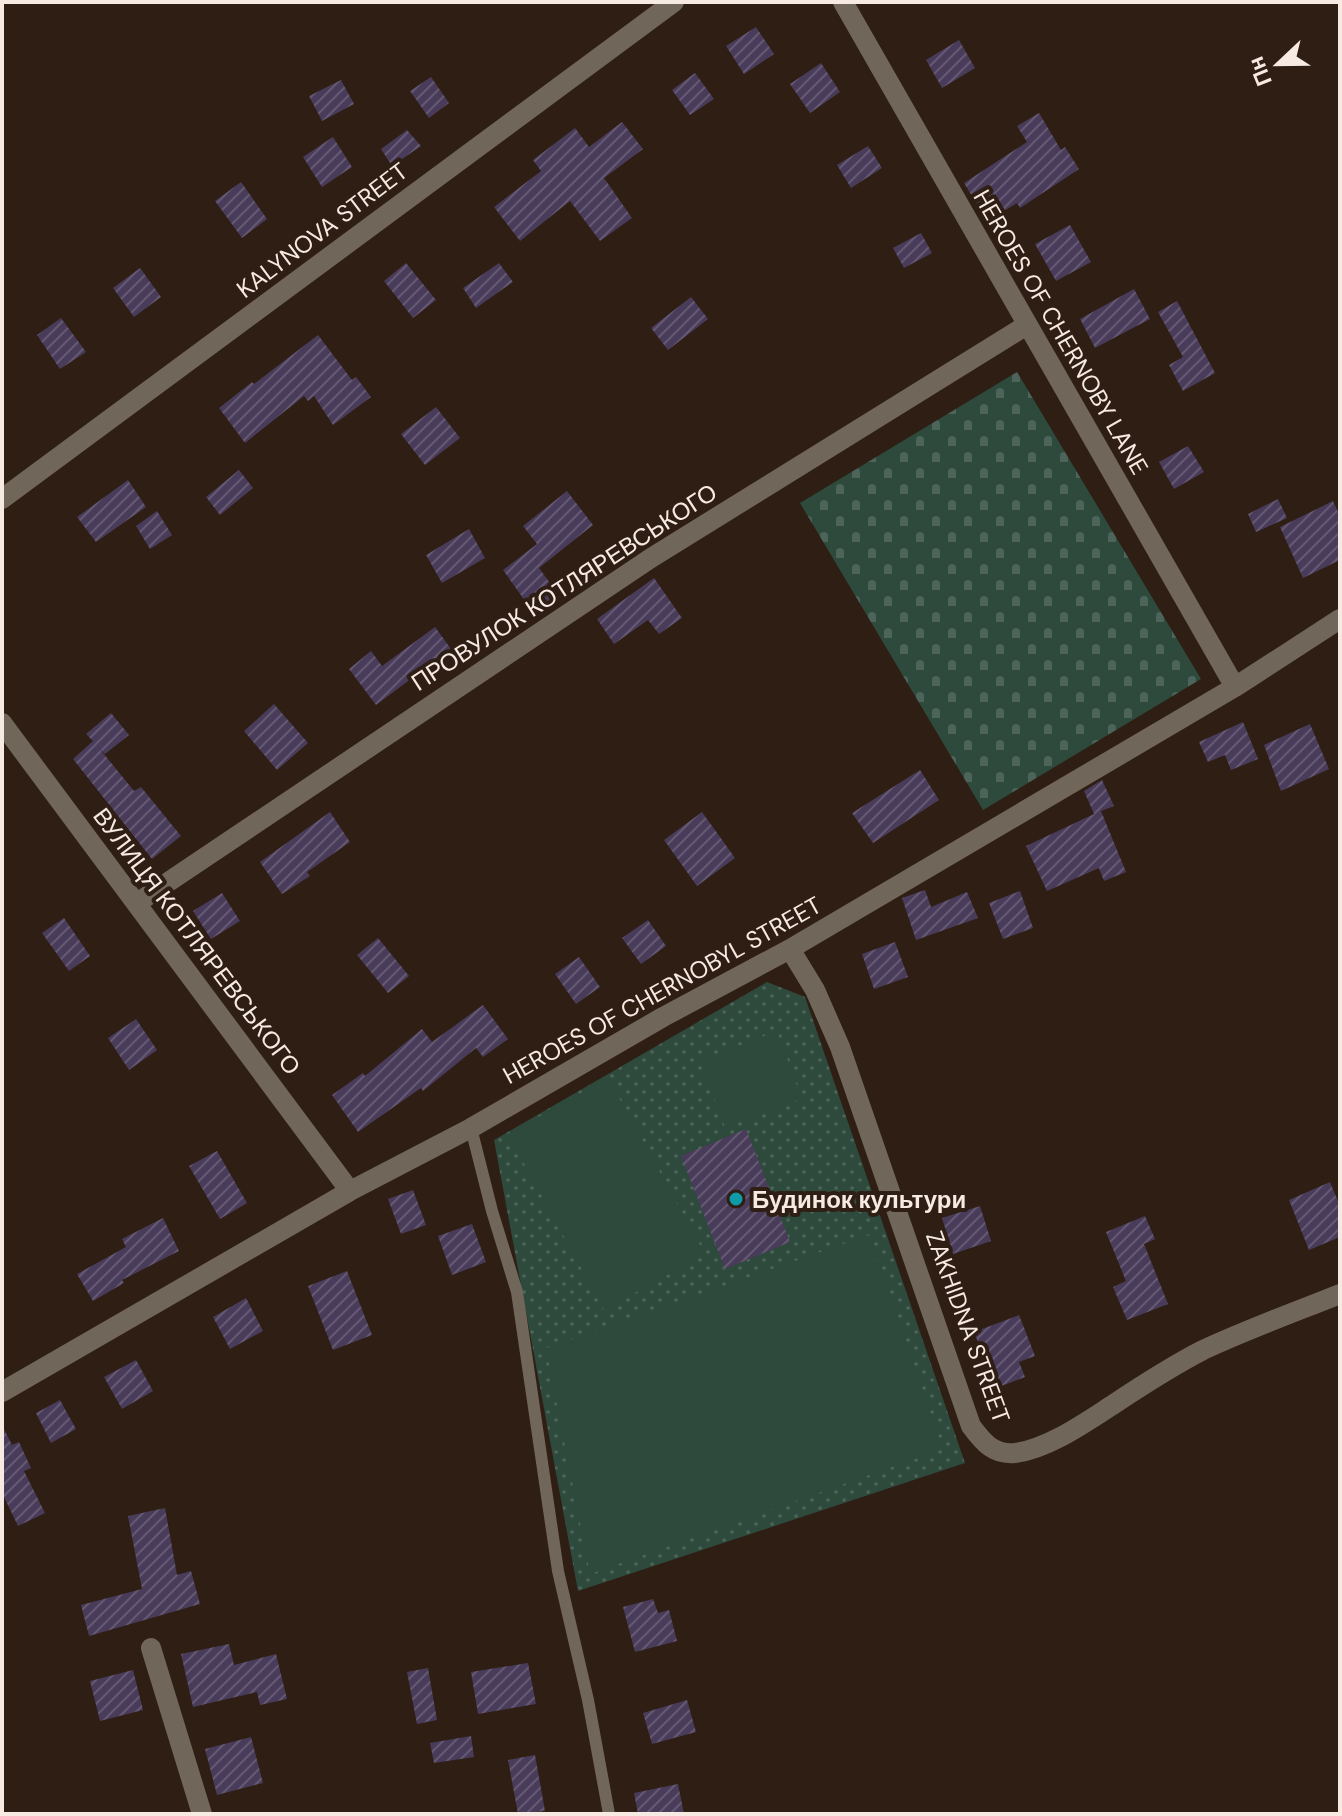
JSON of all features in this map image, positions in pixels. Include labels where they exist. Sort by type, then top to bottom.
[{"type":"street","name":"KALYNOVA STREET","points":[[2,499],[674,2]]},
{"type":"street","name":"HEROES OF CHERNOBY LANE","points":[[843,2],[1235,687]]},
{"type":"street","name":"ПРОВУЛОК КОТЛЯРЕВСЬКОГО","points":[[137,903],[651,558],[1027,325]]},
{"type":"street","name":"HEROES OF CHERNOBYL STREET","points":[[2,1392],[350,1191],[471,1128],[663,1017],[790,949],[1235,687],[1340,619]]},
{"type":"street","name":"ВУЛИЦЯ КОТЛЯРЕВСЬКОГО","points":[[2,723],[350,1191]]},
{"type":"street","name":"ZAKHIDNA STREET","points":[[790,949],[821,1002],[840,1047],[971,1426],[984,1444],[995,1451],[1022,1451],[1072,1432],[1202,1351],[1340,1294]]},
{"type":"street","points":[[151,1648],[202,1814]]},
{"type":"lane","points":[[471,1128],[517,1292],[558,1571],[588,1700],[609,1814]]},
{"type":"green space","points":[[1017,372],[1201,679],[983,810],[800,503]]},
{"type":"green space","points":[[767,982],[805,997],[965,1463],[578,1591],[494,1140]]},
{"type":"green space","points":[[777,1031],[802,1099],[725,1127],[700,1061]]},
{"type":"green space","points":[[608,1078],[705,1254],[604,1310],[508,1134]]},
{"type":"green space","points":[[869,1235],[943,1449],[590,1574],[546,1348]]},
{"type":"building","points":[[756,27],[774,54],[744,74],[726,46]]},
{"type":"building","points":[[959,40],[975,68],[942,88],[926,60]]},
{"type":"building","points":[[821,63],[840,92],[810,113],[790,84]]},
{"type":"building","points":[[695,73],[714,99],[690,115],[672,90]]},
{"type":"building","points":[[431,77],[449,103],[429,118],[410,91]]},
{"type":"building","points":[[341,80],[354,104],[322,121],[309,96]]},
{"type":"building","points":[[1039,113],[1061,150],[1065,147],[1079,169],[1020,208],[1017,203],[987,221],[964,183],[1027,142],[1017,126]]},
{"type":"building","points":[[622,122],[643,149],[604,178],[632,218],[600,241],[570,201],[520,241],[494,207],[541,171],[533,160],[575,128],[589,147]]},
{"type":"building","points":[[407,130],[421,146],[392,166],[381,149]]},
{"type":"building","points":[[333,137],[352,167],[322,187],[303,157]]},
{"type":"building","points":[[868,146],[882,168],[851,188],[837,165]]},
{"type":"building","points":[[241,182],[267,219],[242,238],[215,201]]},
{"type":"building","points":[[1070,225],[1091,262],[1056,281],[1035,244]]},
{"type":"building","points":[[921,233],[932,253],[904,268],[893,248]]},
{"type":"building","points":[[406,263],[436,300],[413,318],[384,281]]},
{"type":"building","points":[[499,263],[513,282],[476,308],[463,288]]},
{"type":"building","points":[[140,268],[161,297],[134,317],[113,288]]},
{"type":"building","points":[[1134,289],[1150,319],[1095,348],[1080,319]]},
{"type":"building","points":[[691,297],[708,319],[668,350],[651,328]]},
{"type":"building","points":[[1177,301],[1215,373],[1183,391],[1169,365],[1183,357],[1158,312]]},
{"type":"building","points":[[61,318],[86,352],[60,369],[37,335]]},
{"type":"building","points":[[318,335],[352,380],[356,377],[371,397],[333,425],[314,396],[308,401],[304,396],[245,443],[219,408]]},
{"type":"building","points":[[436,407],[460,438],[425,465],[401,434]]},
{"type":"building","points":[[1188,446],[1204,472],[1174,489],[1159,462]]},
{"type":"building","points":[[239,470],[253,488],[220,515],[206,497]]},
{"type":"building","points":[[128,480],[146,507],[96,542],[77,517]]},
{"type":"building","points":[[567,491],[593,525],[539,568],[560,597],[535,615],[503,570],[537,544],[523,526]]},
{"type":"building","points":[[1278,499],[1287,518],[1256,532],[1248,514]]},
{"type":"building","points":[[1333,501],[1340,516],[1340,560],[1303,578],[1280,527]]},
{"type":"building","points":[[157,511],[172,535],[150,549],[136,526]]},
{"type":"building","points":[[469,529],[485,558],[442,583],[426,555]]},
{"type":"building","points":[[654,578],[682,618],[659,634],[648,620],[614,644],[597,619]]},
{"type":"building","points":[[435,627],[451,649],[376,705],[349,669],[371,651],[382,666]]},
{"type":"building","points":[[274,704],[308,743],[277,770],[244,731]]},
{"type":"building","points":[[111,713],[129,735],[105,754],[99,748],[134,791],[141,787],[181,836],[152,859],[73,759],[93,741],[86,734]]},
{"type":"building","points":[[1243,722],[1258,759],[1231,770],[1225,755],[1208,762],[1199,742]]},
{"type":"building","points":[[1310,724],[1329,769],[1281,791],[1264,745]]},
{"type":"building","points":[[920,770],[939,800],[873,843],[852,813]]},
{"type":"building","points":[[1102,780],[1114,806],[1101,811],[1126,872],[1104,881],[1099,868],[1047,891],[1026,846],[1094,814],[1084,791]]},
{"type":"building","points":[[330,812],[350,842],[307,872],[310,876],[282,894],[260,862]]},
{"type":"building","points":[[702,812],[735,858],[697,886],[664,840]]},
{"type":"building","points":[[925,890],[931,907],[967,892],[978,918],[916,940],[902,898]]},
{"type":"building","points":[[1020,891],[1033,928],[1003,939],[989,903]]},
{"type":"building","points":[[222,893],[240,921],[211,939],[193,911]]},
{"type":"building","points":[[64,918],[90,956],[69,971],[42,933]]},
{"type":"building","points":[[648,920],[666,946],[641,964],[622,938]]},
{"type":"building","points":[[378,938],[409,976],[388,993],[357,955]]},
{"type":"building","points":[[895,942],[908,977],[874,989],[862,954]]},
{"type":"building","points":[[579,957],[600,987],[576,1004],[555,974]]},
{"type":"building","points":[[483,1005],[508,1039],[483,1057],[476,1048],[423,1091],[421,1088],[358,1132],[332,1095],[363,1073],[365,1076],[422,1029],[432,1042]]},
{"type":"building","points":[[136,1019],[157,1050],[129,1070],[108,1038]]},
{"type":"building","name":"Будинок культури","points":[[746,1129],[790,1242],[725,1269],[681,1156]]},
{"type":"building","points":[[217,1151],[247,1203],[220,1219],[189,1166]]},
{"type":"building","points":[[1330,1182],[1340,1206],[1340,1237],[1309,1250],[1289,1200]]},
{"type":"building","points":[[413,1190],[426,1225],[401,1234],[388,1199]]},
{"type":"building","points":[[980,1206],[991,1241],[953,1254],[942,1218]]},
{"type":"building","points":[[1145,1216],[1155,1239],[1144,1244],[1168,1304],[1127,1320],[1113,1287],[1126,1281],[1106,1232]]},
{"type":"building","points":[[163,1218],[179,1251],[122,1280],[124,1283],[93,1301],[77,1274],[126,1247],[122,1239]]},
{"type":"building","points":[[472,1224],[486,1262],[452,1275],[438,1236]]},
{"type":"building","points":[[347,1271],[372,1335],[333,1350],[308,1286]]},
{"type":"building","points":[[246,1298],[263,1331],[230,1349],[213,1317]]},
{"type":"building","points":[[1019,1315],[1035,1356],[1019,1362],[1025,1377],[996,1388],[974,1332]]},
{"type":"building","points":[[136,1360],[153,1391],[122,1409],[104,1377]]},
{"type":"building","points":[[60,1400],[76,1429],[51,1443],[36,1413]]},
{"type":"building","points":[[2,1425],[12,1445],[19,1442],[31,1468],[24,1471],[45,1513],[18,1526],[2,1493]]},
{"type":"building","points":[[165,1508],[177,1575],[191,1571],[200,1604],[89,1636],[81,1605],[142,1589],[128,1516]]},
{"type":"building","points":[[653,1599],[658,1613],[669,1610],[677,1641],[635,1652],[623,1607]]},
{"type":"building","points":[[229,1644],[234,1665],[276,1654],[287,1699],[260,1705],[257,1692],[193,1707],[181,1654]]},
{"type":"building","points":[[528,1663],[536,1704],[478,1714],[471,1672]]},
{"type":"building","points":[[428,1668],[437,1720],[417,1724],[407,1672]]},
{"type":"building","points":[[133,1670],[143,1710],[100,1721],[90,1681]]},
{"type":"building","points":[[687,1700],[696,1732],[652,1744],[643,1713]]},
{"type":"building","points":[[471,1736],[474,1757],[434,1763],[430,1743]]},
{"type":"building","points":[[251,1737],[263,1783],[217,1795],[205,1749]]},
{"type":"building","points":[[535,1755],[545,1811],[518,1814],[508,1760]]},
{"type":"building","points":[[678,1784],[684,1814],[638,1814],[634,1793]]},
{"type":"place","name":"Будинок культури","points":[[736,1199]]}]
